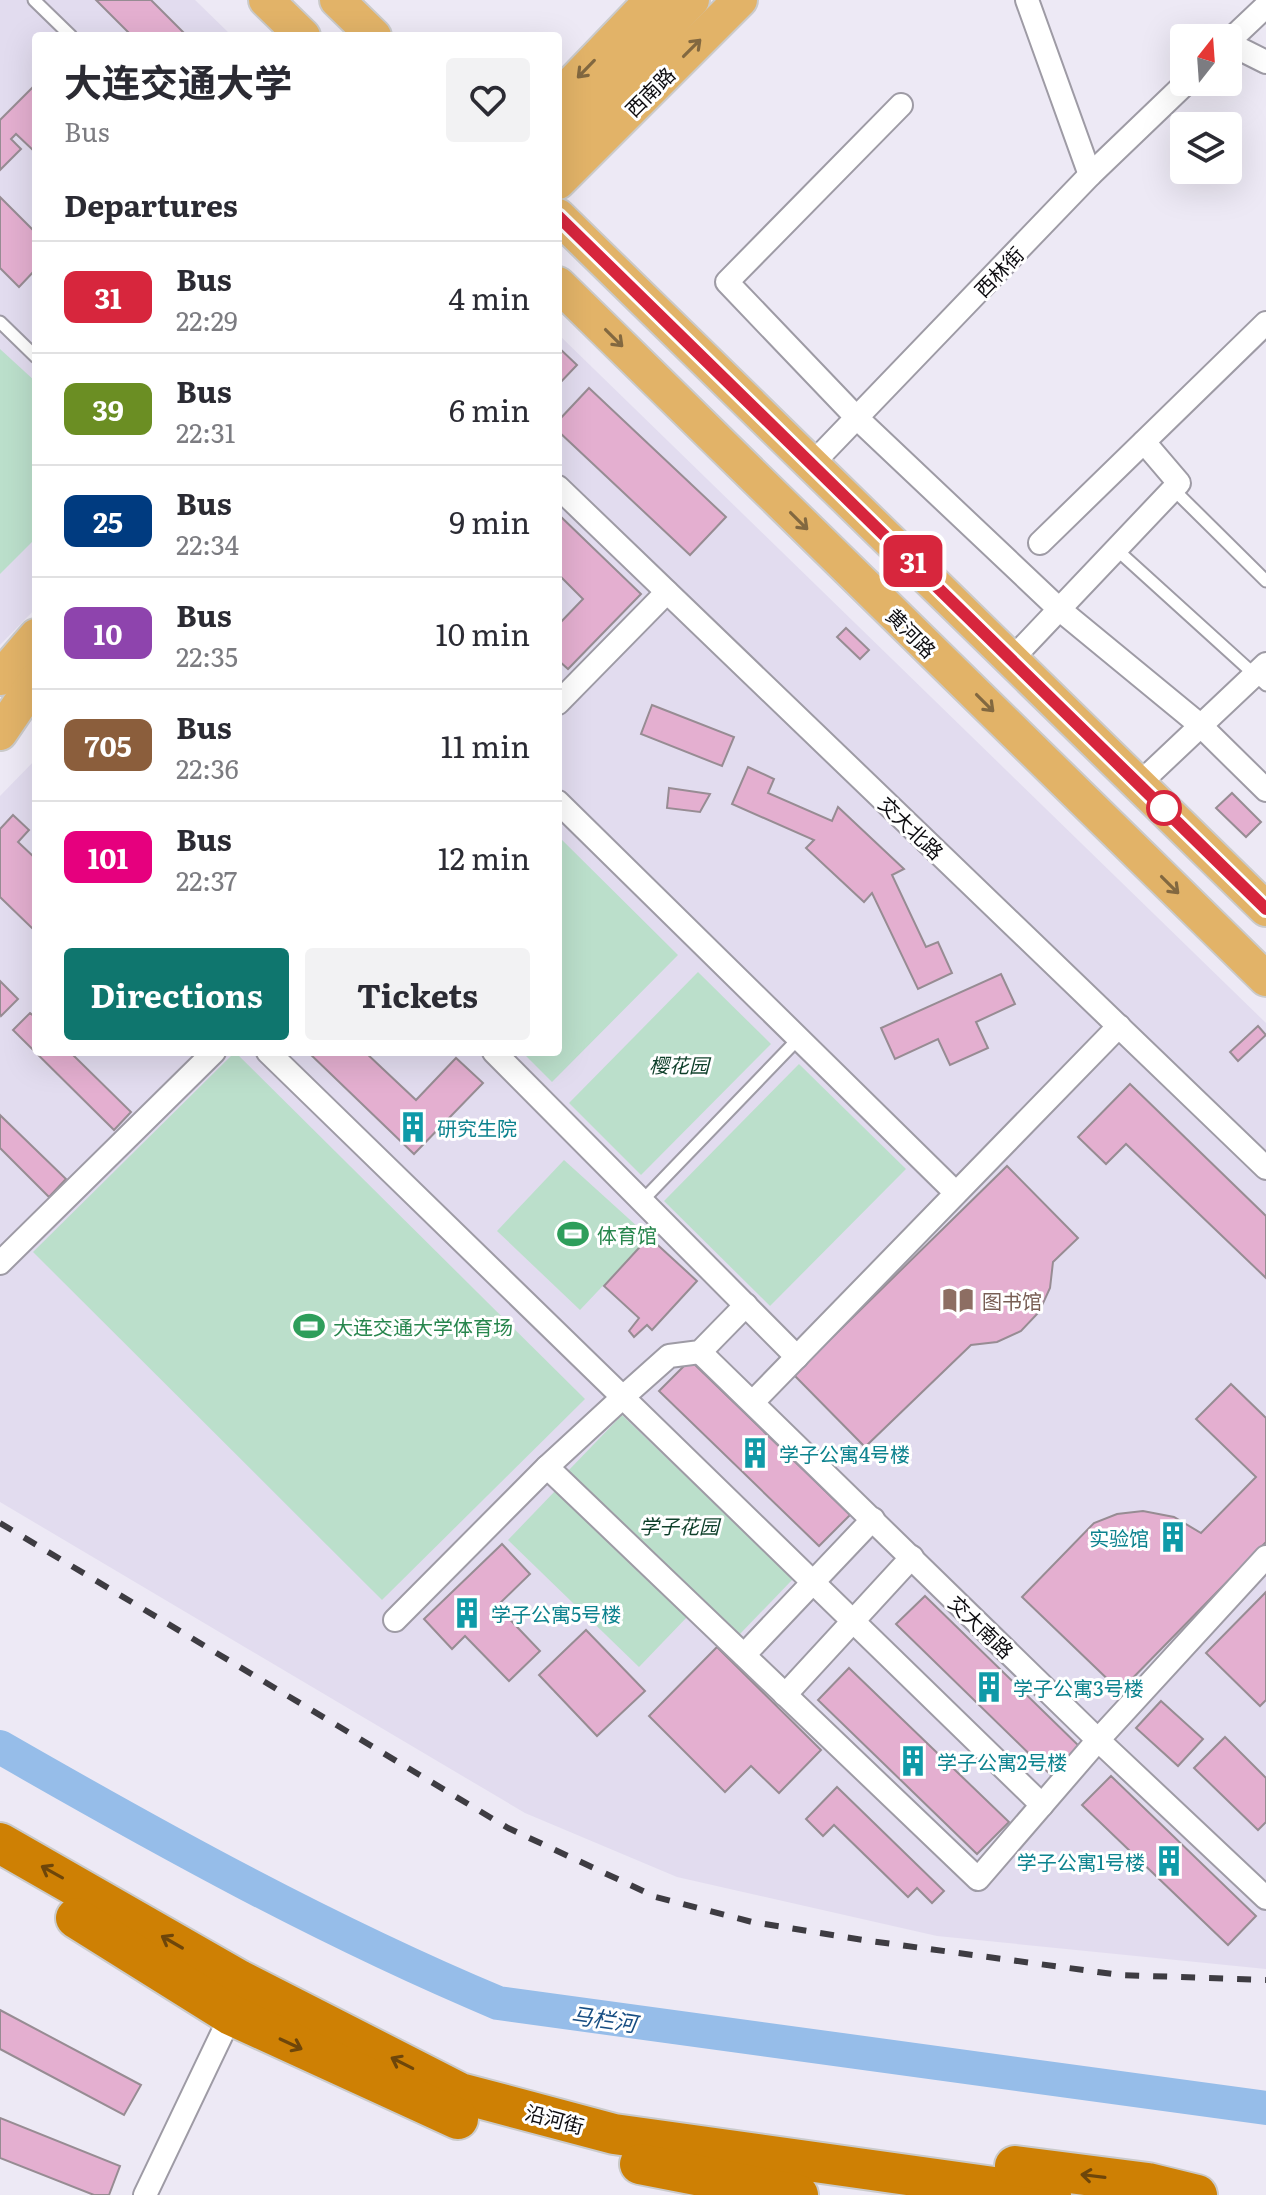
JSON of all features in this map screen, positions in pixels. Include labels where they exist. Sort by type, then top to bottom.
[{"type":"highway","points":[[4,1861],[104,1917]]},
{"type":"highway","name":"沿河街","points":[[104,1917],[231,2015],[452,2117],[609,2159],[864,2195]]},
{"type":"highway","name":"沿河街","points":[[104,1917],[239,1980],[460,2093],[614,2134],[1051,2195]]},
{"type":"highway","points":[[460,2093],[799,2143],[973,2160],[1148,2183],[1197,2195]]},
{"type":"highway","points":[[640,2164],[798,2195]]},
{"type":"main road","points":[[266,0],[299,32]]},
{"type":"main road","points":[[337,0],[370,32]]},
{"type":"main road","points":[[562,94],[652,0]]},
{"type":"main road","name":"西南路","points":[[562,135],[692,0]]},
{"type":"main road","name":"西南路","points":[[562,178],[740,0]]},
{"type":"main road","points":[[562,220],[1266,909]]},
{"type":"main road","name":"黄河路","points":[[562,288],[1266,979]]},
{"type":"main road","points":[[0,678],[32,641]]},
{"type":"main road","points":[[0,705],[32,683]]},
{"type":"main road","points":[[0,733],[32,685]]},
{"type":"main road","points":[[0,750],[32,722]]},
{"type":"street","points":[[1027,0],[1090,175]]},
{"type":"street","points":[[1242,29],[1266,6]]},
{"type":"street","points":[[1242,50],[1266,62]]},
{"type":"street","name":"西林街","points":[[813,463],[1090,175],[1172,96]]},
{"type":"street","points":[[901,105],[727,282],[857,418],[1059,609],[1200,725],[1266,790]]},
{"type":"street","points":[[1040,543],[1266,323]]},
{"type":"street","points":[[1012,659],[1179,483],[1144,442]]},
{"type":"street","name":"交大北路","points":[[562,491],[1266,1168]]},
{"type":"street","points":[[562,699],[667,592]]},
{"type":"street","points":[[1139,784],[1200,725],[1262,674]]},
{"type":"street","points":[[562,806],[956,1193]]},
{"type":"street","points":[[753,1402],[1119,1026]]},
{"type":"street","points":[[0,1263],[210,1056]]},
{"type":"street","points":[[272,1056],[1042,1805]]},
{"type":"street","points":[[498,1056],[797,1357]]},
{"type":"street","points":[[395,1620],[547,1467],[623,1397],[669,1356],[700,1352],[746,1305]]},
{"type":"street","name":"交大南路","points":[[700,1352],[1098,1740],[1266,1898]]},
{"type":"street","points":[[547,1467],[978,1879],[1098,1740],[1266,1557]]},
{"type":"street","points":[[744,1655],[873,1519]]},
{"type":"street","points":[[785,1695],[912,1557]]},
{"type":"street","points":[[145,2195],[231,2015]]},
{"type":"lane","points":[[34,0],[67,32]]},
{"type":"lane","points":[[0,322],[32,353]]},
{"type":"lane","points":[[1173,489],[1266,581]]},
{"type":"lane","points":[[1116,549],[1262,674]]},
{"type":"lane","points":[[642,1201],[799,1038]]},
{"type":"shaded area","points":[[0,0],[195,0],[228,32],[32,32],[32,612],[0,645]]},
{"type":"shaded area","points":[[562,338],[1266,1023],[1266,1969],[937,1936],[677,1877],[525,1813],[0,1502],[0,796],[32,763],[32,1056],[562,1056]]},
{"type":"green space","points":[[0,349],[32,378],[32,542],[0,574]]},
{"type":"green space","points":[[562,840],[678,955],[552,1082],[526,1056],[562,1056]]},
{"type":"green space","name":"樱花园","points":[[698,972],[771,1044],[641,1175],[569,1103]]},
{"type":"green space","name":"大连交通大学体育场","points":[[231,1056],[239,1056],[585,1399],[382,1600],[33,1252]]},
{"type":"green space","points":[[799,1064],[906,1169],[770,1306],[664,1201]]},
{"type":"green space","name":"体育馆","points":[[564,1160],[649,1237],[580,1310],[497,1231]]},
{"type":"green space","name":"学子花园","points":[[622,1415],[793,1579],[738,1636],[567,1472]]},
{"type":"green space","points":[[557,1489],[688,1616],[639,1667],[508,1540]]},
{"type":"building","points":[[96,0],[151,0],[183,32],[128,32]]},
{"type":"building","points":[[32,88],[32,149],[16,134],[11,139],[21,149],[0,170],[0,120]]},
{"type":"building","points":[[0,197],[32,229],[32,273],[19,287],[0,268]]},
{"type":"building","points":[[562,351],[577,365],[562,381]]},
{"type":"building","points":[[589,388],[726,517],[690,555],[562,435],[562,417]]},
{"type":"building","points":[[562,518],[641,594],[568,669],[562,664],[562,621],[583,599],[562,578]]},
{"type":"building","points":[[846,628],[869,650],[860,659],[837,637]]},
{"type":"building","points":[[652,705],[734,737],[722,766],[641,734]]},
{"type":"building","points":[[748,767],[774,779],[768,793],[832,821],[838,807],[904,869],[892,875],[926,947],[938,942],[952,973],[918,989],[872,893],[864,902],[806,848],[814,840],[732,804]]},
{"type":"building","points":[[669,788],[710,794],[700,812],[667,808]]},
{"type":"building","points":[[1232,793],[1261,822],[1246,837],[1216,808]]},
{"type":"building","points":[[13,815],[29,830],[18,842],[32,855],[32,928],[0,897],[0,829]]},
{"type":"building","points":[[1001,974],[1015,1004],[976,1022],[988,1048],[950,1065],[938,1039],[895,1059],[881,1028]]},
{"type":"building","points":[[0,981],[18,999],[1,1016],[0,1014]]},
{"type":"building","points":[[30,1013],[32,1015],[32,1049],[13,1030]]},
{"type":"building","points":[[1258,1026],[1266,1035],[1238,1061],[1230,1052]]},
{"type":"building","points":[[39,1056],[74,1056],[131,1112],[114,1130]]},
{"type":"building","name":"研究生院","points":[[312,1056],[369,1056],[416,1100],[456,1058],[483,1083],[414,1154]]},
{"type":"building","points":[[1130,1084],[1266,1216],[1266,1278],[1126,1144],[1106,1164],[1078,1137]]},
{"type":"building","points":[[0,1115],[66,1179],[49,1197],[0,1148]]},
{"type":"building","name":"图书馆","points":[[1007,1166],[1078,1238],[1053,1262],[1050,1288],[1039,1312],[1021,1331],[997,1342],[971,1345],[865,1447],[794,1375]]},
{"type":"building","points":[[649,1237],[697,1281],[652,1330],[647,1325],[634,1337],[629,1331],[639,1318],[604,1286]]},
{"type":"building","name":"学子公寓4号楼","points":[[690,1360],[850,1515],[819,1546],[659,1391]]},
{"type":"building","name":"实验馆","points":[[1231,1384],[1266,1418],[1266,1542],[1120,1691],[1022,1597],[1094,1523],[1117,1514],[1143,1511],[1174,1517],[1201,1533],[1256,1477],[1196,1419]]},
{"type":"building","name":"学子公寓5号楼","points":[[502,1544],[530,1574],[497,1606],[540,1651],[509,1681],[465,1636],[452,1649],[424,1619]]},
{"type":"building","points":[[1266,1592],[1266,1700],[1260,1706],[1206,1653]]},
{"type":"building","name":"学子公寓3号楼","points":[[925,1596],[1082,1749],[1053,1777],[896,1624]]},
{"type":"building","points":[[586,1630],[645,1691],[597,1736],[539,1675]]},
{"type":"building","points":[[717,1647],[821,1750],[779,1793],[751,1766],[725,1792],[649,1716]]},
{"type":"building","name":"学子公寓2号楼","points":[[849,1668],[1009,1822],[977,1854],[818,1700]]},
{"type":"building","points":[[1161,1701],[1203,1739],[1178,1766],[1136,1728]]},
{"type":"building","points":[[1225,1737],[1266,1778],[1266,1822],[1258,1830],[1194,1768]]},
{"type":"building","name":"学子公寓1号楼","points":[[1111,1776],[1256,1916],[1228,1945],[1082,1805]]},
{"type":"building","points":[[837,1787],[944,1891],[932,1903],[917,1888],[908,1897],[834,1825],[823,1836],[806,1819]]},
{"type":"building","points":[[0,2010],[141,2085],[124,2115],[0,2049]]},
{"type":"building","points":[[0,2118],[120,2166],[109,2195],[94,2195],[0,2158]]},
{"type":"waterway","name":"马栏河","points":[[0,1747],[245,1883],[370,1946],[498,2003],[1266,2108]]},
{"type":"railway","points":[[0,1523],[508,1828],[656,1897],[752,1922],[1120,1975],[1266,1980]]},
{"type":"bus line","name":"31","points":[[562,220],[1266,909]]},
{"type":"place","name":"研究生院","points":[[413,1127]]},
{"type":"place","name":"体育馆","points":[[573,1234]]},
{"type":"place","name":"图书馆","points":[[958,1300]]},
{"type":"place","name":"大连交通大学体育场","points":[[309,1326]]},
{"type":"place","name":"学子公寓4号楼","points":[[755,1453]]},
{"type":"place","name":"实验馆","points":[[1173,1537]]},
{"type":"place","name":"学子公寓5号楼","points":[[467,1613]]},
{"type":"place","name":"学子公寓3号楼","points":[[989,1687]]},
{"type":"place","name":"学子公寓2号楼","points":[[913,1761]]},
{"type":"place","name":"学子公寓1号楼","points":[[1169,1861]]}]
